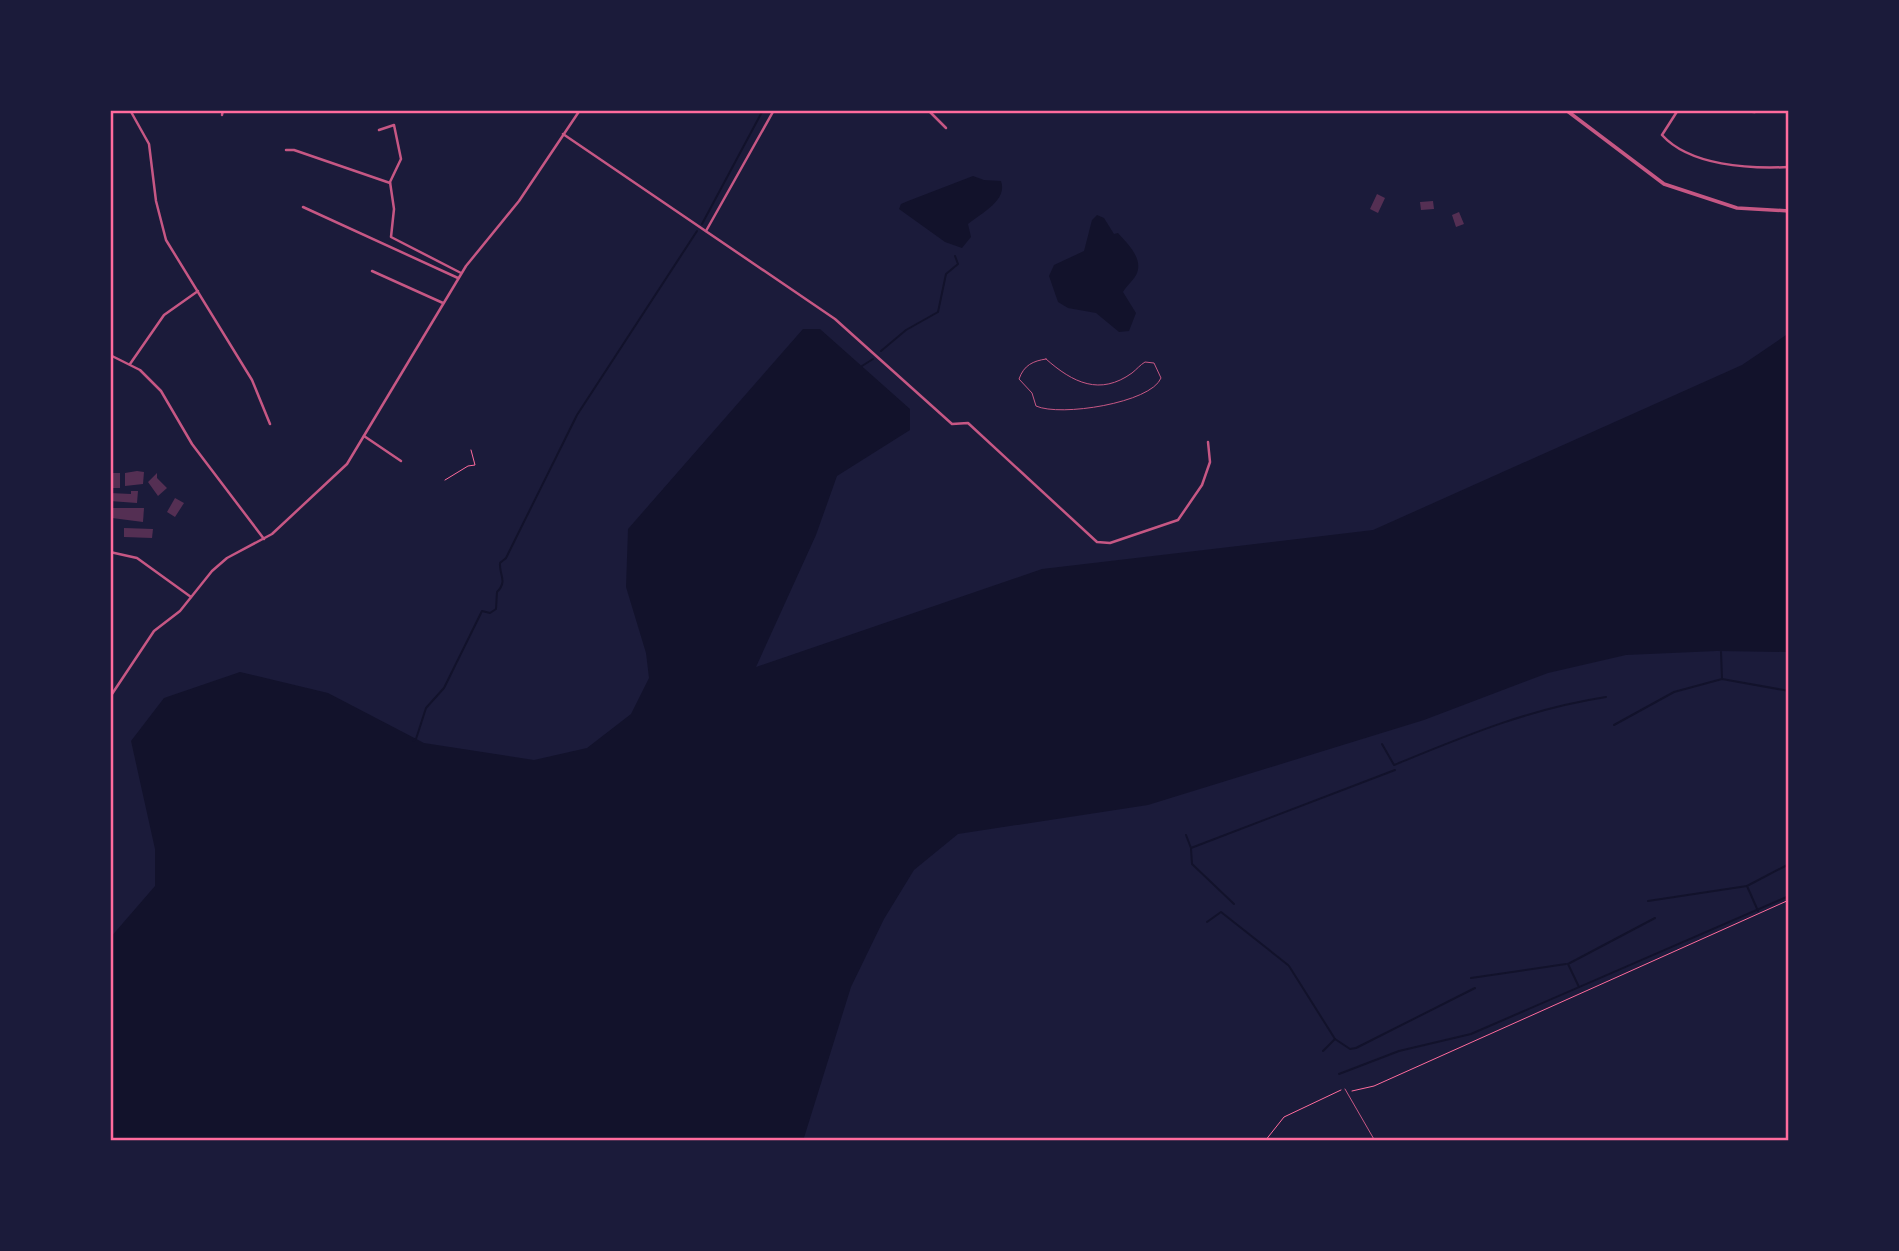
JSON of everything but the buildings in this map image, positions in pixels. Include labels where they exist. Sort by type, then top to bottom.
[{"type":"street","points":[[130,110],[149,144],[156,201],[166,240],[252,380],[270,424]]},
{"type":"street","points":[[222,115],[223,110]]},
{"type":"street","points":[[110,697],[153,631],[192,598],[227,558],[264,539],[339,473],[461,273],[519,201],[580,110]]},
{"type":"street","points":[[704,230],[774,110]]},
{"type":"street","points":[[928,110],[946,128]]},
{"type":"street","points":[[1566,110],[1664,184],[1737,208],[1789,211]]},
{"type":"street","points":[[1678,110],[1662,135],[1679,148],[1716,162],[1753,169],[1789,167]]},
{"type":"street","points":[[1728,110],[1755,112]]},
{"type":"street","points":[[379,130],[391,124],[394,127],[401,159],[390,183],[394,209],[390,231],[393,239],[461,273]]},
{"type":"street","points":[[563,134],[853,332],[953,424],[968,423],[1097,542],[1110,543],[1178,520],[1202,485],[1210,463],[1208,442]]},
{"type":"street","points":[[286,150],[294,150],[390,183]]},
{"type":"street","points":[[303,207],[458,278]]},
{"type":"street","points":[[390,245],[393,239]]},
{"type":"street","points":[[372,271],[443,303]]},
{"type":"street","points":[[130,363],[148,332],[164,315],[198,290]]},
{"type":"street","points":[[110,355],[130,363],[149,376],[161,391],[192,444],[264,539]]},
{"type":"street","points":[[364,436],[401,461]]},
{"type":"street","points":[[110,552],[137,558],[192,598]]},
{"type":"street","points":[[1706,1141],[1713,1140]]},
{"type":"lane","points":[[1046,359],[1067,377],[1090,387],[1119,380],[1145,362],[1154,363],[1159,371],[1158,385],[1143,394],[1069,412],[1049,412],[1036,406],[1032,393],[1019,379],[1022,369],[1034,361],[1046,359]]},
{"type":"lane","points":[[1345,1089],[1375,1141]]},
{"type":"path","points":[[445,480],[468,466],[475,465],[471,450]]},
{"type":"path","points":[[1265,1141],[1284,1117],[1345,1089],[1358,1091],[1374,1086],[1789,900]]},
{"type":"shaded area","points":[[973,176],[1001,181],[1002,188],[992,206],[968,224],[971,237],[962,248],[945,242],[899,209],[901,204]]},
{"type":"shaded area","points":[[1097,215],[1104,218],[1114,234],[1118,233],[1126,241],[1138,262],[1136,275],[1123,292],[1136,313],[1129,331],[1119,332],[1096,313],[1068,308],[1058,302],[1049,276],[1054,265],[1084,251],[1092,220]]},
{"type":"shaded area","points":[[803,329],[820,329],[910,409],[910,430],[837,476],[816,535],[756,667],[1042,569],[1373,530],[1742,365],[1789,333],[1789,652],[1717,651],[1626,655],[1548,673],[1424,720],[1148,805],[958,834],[914,870],[884,919],[851,987],[803,1141],[110,1141],[110,938],[155,886],[155,849],[131,741],[164,698],[240,672],[328,693],[424,743],[534,760],[587,748],[631,714],[649,678],[646,653],[626,587],[628,529]]},
{"type":"waterway","points":[[702,224],[763,110]]},
{"type":"waterway","points":[[413,741],[426,708],[444,688],[482,611],[490,613],[496,609],[497,592],[503,581],[500,563],[506,558],[577,415],[697,231]]},
{"type":"waterway","points":[[881,351],[906,330],[938,312],[946,274],[958,264],[955,256]]},
{"type":"waterway","points":[[862,366],[873,359]]},
{"type":"waterway","points":[[1614,725],[1674,692],[1722,679],[1721,652]]},
{"type":"waterway","points":[[1722,679],[1789,691]]},
{"type":"waterway","points":[[1382,744],[1394,765],[1523,716],[1606,697]]},
{"type":"waterway","points":[[1186,835],[1191,848],[1395,770]]},
{"type":"waterway","points":[[1191,849],[1192,864],[1234,904]]},
{"type":"waterway","points":[[1758,911],[1747,886],[1789,864]]},
{"type":"waterway","points":[[1648,901],[1747,886]]},
{"type":"waterway","points":[[1339,1074],[1399,1051],[1471,1034],[1789,896]]},
{"type":"waterway","points":[[1207,922],[1221,912],[1288,965]]},
{"type":"waterway","points":[[1579,987],[1568,964],[1655,918]]},
{"type":"waterway","points":[[1471,978],[1566,964]]},
{"type":"waterway","points":[[1289,966],[1335,1039]]},
{"type":"waterway","points":[[1323,1051],[1335,1039],[1350,1049],[1356,1048],[1475,988]]}]
